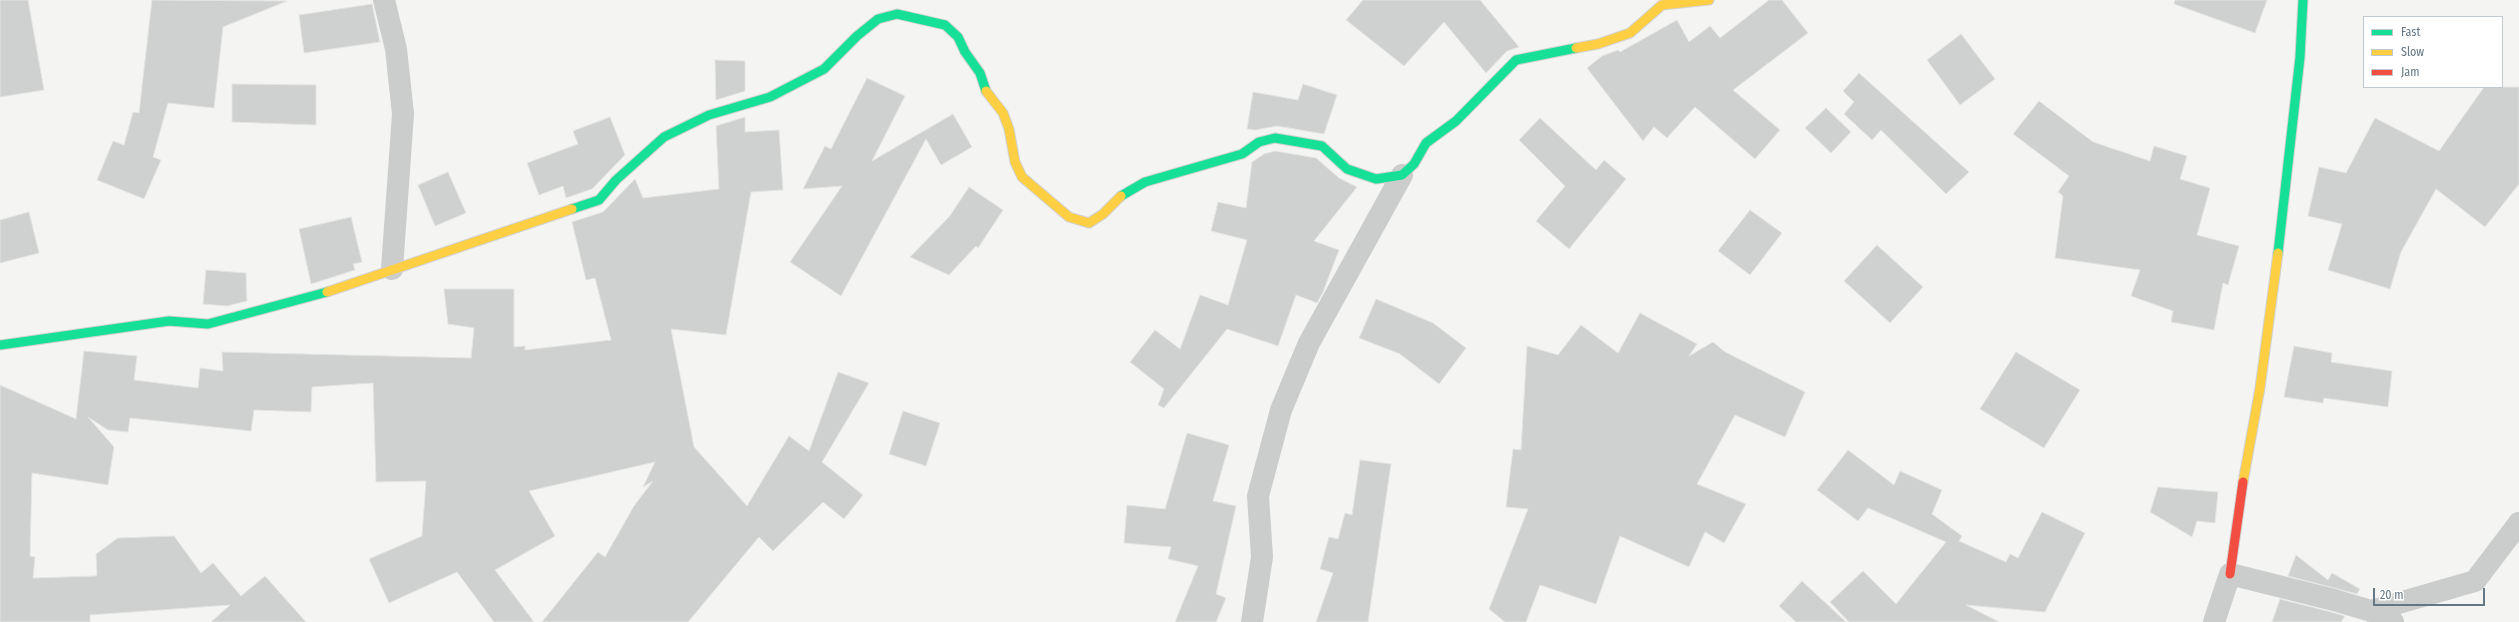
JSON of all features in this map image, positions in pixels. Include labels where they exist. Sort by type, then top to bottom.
[{"type":"street","points":[[384,0],[396,49],[403,114],[392,269]]},
{"type":"street","points":[[1252,622],[1262,557],[1258,496],[1281,410],[1309,344],[1402,175],[1414,164],[1426,142],[1456,121],[1516,60],[1598,44],[1630,33],[1662,5],[1709,0]]},
{"type":"street","points":[[2214,622],[2230,574],[2242,488],[2260,388],[2283,212],[2299,65],[2303,0]]},
{"type":"street","points":[[0,345],[169,321],[208,324],[336,290],[392,269],[599,200],[616,180],[664,137],[709,115],[770,97],[811,77],[824,69],[857,36],[878,19],[897,14],[945,25],[958,37],[965,52],[980,73],[984,87],[995,105],[1003,113],[1009,129],[1015,162],[1022,177],[1068,217],[1083,223],[1089,223],[1103,214],[1121,196],[1145,182],[1174,172],[1197,168],[1242,154],[1259,142],[1275,138],[1322,146],[1347,169],[1376,179],[1402,175]]},
{"type":"street","points":[[2371,612],[2475,581],[2519,523]]},
{"type":"street","points":[[2230,574],[2334,600],[2371,612],[2393,622]]},
{"type":"building","points":[[0,0],[28,0],[44,90],[0,97]]},
{"type":"building","points":[[152,0],[287,1],[223,27],[214,108],[168,103],[153,157],[161,160],[144,199],[97,180],[113,141],[124,145],[133,112],[139,113]]},
{"type":"building","points":[[1363,0],[1480,0],[1519,47],[1507,51],[1486,73],[1444,22],[1404,66],[1346,20]]},
{"type":"building","points":[[1769,0],[1782,0],[1808,33],[1733,90],[1780,130],[1755,159],[1695,107],[1667,138],[1654,127],[1643,141],[1587,68],[1602,56],[1618,50],[1620,52],[1677,20],[1689,42],[1710,26],[1720,38]]},
{"type":"building","points":[[2175,0],[2267,0],[2255,33],[2174,4]]},
{"type":"building","points":[[372,4],[380,42],[304,53],[299,15]]},
{"type":"building","points":[[1961,34],[1995,79],[1960,105],[1927,60]]},
{"type":"building","points":[[715,60],[745,61],[745,91],[716,100]]},
{"type":"building","points":[[1859,73],[1969,172],[1946,194],[1881,130],[1872,140],[1844,114],[1854,102],[1843,91]]},
{"type":"building","points":[[867,78],[905,96],[872,161],[953,114],[972,147],[941,165],[926,139],[841,296],[790,262],[842,186],[803,189],[825,146],[831,149]]},
{"type":"building","points":[[232,84],[316,85],[316,125],[232,122]]},
{"type":"building","points":[[1303,84],[1337,95],[1324,134],[1277,126],[1255,130],[1247,129],[1253,92],[1298,100]]},
{"type":"building","points":[[2519,87],[2519,184],[2485,227],[2436,189],[2401,252],[2390,289],[2328,270],[2342,224],[2308,216],[2319,167],[2346,173],[2375,118],[2439,151],[2483,88]]},
{"type":"building","points":[[2039,101],[2093,142],[2150,161],[2154,146],[2187,156],[2180,179],[2210,188],[2197,235],[2239,246],[2228,285],[2223,283],[2214,330],[2171,322],[2173,311],[2131,296],[2140,270],[2055,258],[2063,196],[2058,192],[2069,176],[2013,134]]},
{"type":"building","points":[[1826,108],[1851,132],[1831,153],[1805,128]]},
{"type":"building","points":[[610,117],[625,155],[592,189],[566,198],[563,186],[539,195],[527,163],[578,144],[573,131]]},
{"type":"building","points":[[745,117],[745,132],[779,130],[783,190],[751,192],[726,335],[671,329],[694,447],[747,506],[789,436],[809,451],[838,372],[869,383],[822,462],[863,495],[844,519],[823,502],[773,551],[759,537],[688,622],[542,622],[598,552],[605,557],[634,506],[653,481],[643,487],[655,462],[529,491],[555,536],[495,570],[534,622],[494,622],[457,572],[389,603],[369,559],[422,536],[426,481],[376,482],[373,383],[312,387],[311,412],[254,410],[251,431],[130,418],[128,432],[108,430],[88,417],[114,447],[108,485],[32,473],[30,556],[35,557],[33,578],[95,576],[97,575],[96,554],[118,538],[174,536],[201,573],[213,563],[241,596],[265,576],[306,622],[211,622],[230,605],[90,615],[90,622],[0,622],[0,385],[76,419],[84,351],[137,356],[134,380],[198,388],[200,368],[223,371],[222,352],[471,358],[474,328],[448,324],[444,289],[514,289],[514,347],[525,346],[525,350],[611,340],[595,278],[586,280],[572,222],[603,212],[635,179],[643,198],[719,189],[716,126]]},
{"type":"building","points":[[1540,118],[1596,170],[1604,160],[1626,179],[1569,249],[1536,221],[1565,186],[1519,140]]},
{"type":"building","points":[[1275,151],[1316,158],[1339,178],[1357,187],[1314,241],[1339,250],[1323,292],[1317,303],[1296,295],[1278,346],[1227,329],[1164,408],[1158,405],[1164,389],[1130,362],[1155,330],[1180,349],[1200,295],[1228,305],[1247,240],[1211,231],[1218,202],[1246,208],[1252,162],[1264,154]]},
{"type":"building","points":[[448,172],[466,213],[435,226],[418,185]]},
{"type":"building","points":[[969,187],[1003,210],[978,248],[976,246],[949,275],[910,257],[949,217]]},
{"type":"building","points":[[1750,210],[1782,233],[1750,275],[1718,251]]},
{"type":"building","points":[[29,212],[39,253],[0,263],[0,220]]},
{"type":"building","points":[[351,217],[362,262],[353,264],[355,270],[311,284],[299,229]]},
{"type":"building","points":[[1877,245],[1923,287],[1890,323],[1844,281]]},
{"type":"building","points":[[206,270],[246,273],[247,301],[227,306],[203,304]]},
{"type":"building","points":[[1376,299],[1433,323],[1466,348],[1439,384],[1400,354],[1359,338]]},
{"type":"building","points":[[1640,313],[1697,344],[1689,356],[1713,342],[1725,352],[1805,392],[1785,437],[1735,415],[1697,484],[1746,504],[1724,543],[1705,532],[1689,567],[1620,536],[1596,604],[1540,585],[1526,622],[1505,622],[1489,609],[1528,509],[1506,507],[1513,449],[1521,450],[1527,346],[1558,355],[1581,325],[1618,353]]},
{"type":"building","points":[[2294,346],[2332,353],[2331,362],[2392,371],[2388,407],[2324,398],[2323,403],[2284,397]]},
{"type":"building","points":[[2016,352],[2080,390],[2044,448],[1980,409]]},
{"type":"building","points":[[903,411],[940,423],[926,466],[889,454]]},
{"type":"building","points":[[1187,433],[1229,445],[1213,501],[1236,506],[1216,594],[1226,598],[1216,622],[1175,622],[1198,566],[1168,559],[1171,547],[1124,543],[1127,505],[1165,509]]},
{"type":"building","points":[[1848,450],[1894,485],[1900,471],[1942,490],[1932,514],[1962,536],[1959,541],[2006,562],[2010,554],[2018,558],[2042,512],[2085,533],[2045,612],[1966,605],[1999,622],[1849,622],[1830,602],[1863,571],[1896,604],[1946,542],[1868,508],[1858,521],[1817,490]]},
{"type":"building","points":[[1360,460],[1391,464],[1368,622],[1316,622],[1333,573],[1320,569],[1329,537],[1338,539],[1345,513],[1352,515]]},
{"type":"building","points":[[2158,487],[2218,492],[2215,523],[2197,521],[2192,537],[2150,512]]},
{"type":"building","points":[[2296,555],[2328,580],[2332,573],[2360,589],[2357,594],[2288,576]]},
{"type":"building","points":[[1802,581],[1846,622],[1796,622],[1779,606]]},
{"type":"building","points":[[2280,599],[2345,616],[2341,622],[2272,622]]},
{"type":"traffic: fast","points":[[2278,253],[2300,57],[2303,0]]},
{"type":"traffic: fast","points":[[572,209],[599,200],[616,180],[664,137],[709,115],[770,97],[824,69],[857,36],[878,19],[897,14],[945,25],[958,37],[965,52],[980,73],[986,91]]},
{"type":"traffic: fast","points":[[1121,196],[1145,182],[1242,154],[1259,142],[1275,138],[1322,146],[1347,169],[1376,179],[1402,175],[1414,164],[1426,143],[1456,121],[1516,60],[1576,48]]},
{"type":"traffic: fast","points":[[0,345],[169,321],[208,324],[327,292]]},
{"type":"traffic: slow","points":[[1576,48],[1598,44],[1630,33],[1662,5],[1709,0]]},
{"type":"traffic: slow","points":[[986,91],[1003,113],[1009,129],[1015,162],[1022,177],[1069,217],[1089,223],[1103,214],[1121,196]]},
{"type":"traffic: slow","points":[[327,292],[572,209]]},
{"type":"traffic: slow","points":[[2243,482],[2260,388],[2278,253]]},
{"type":"traffic: jam","points":[[2230,574],[2243,482]]}]
